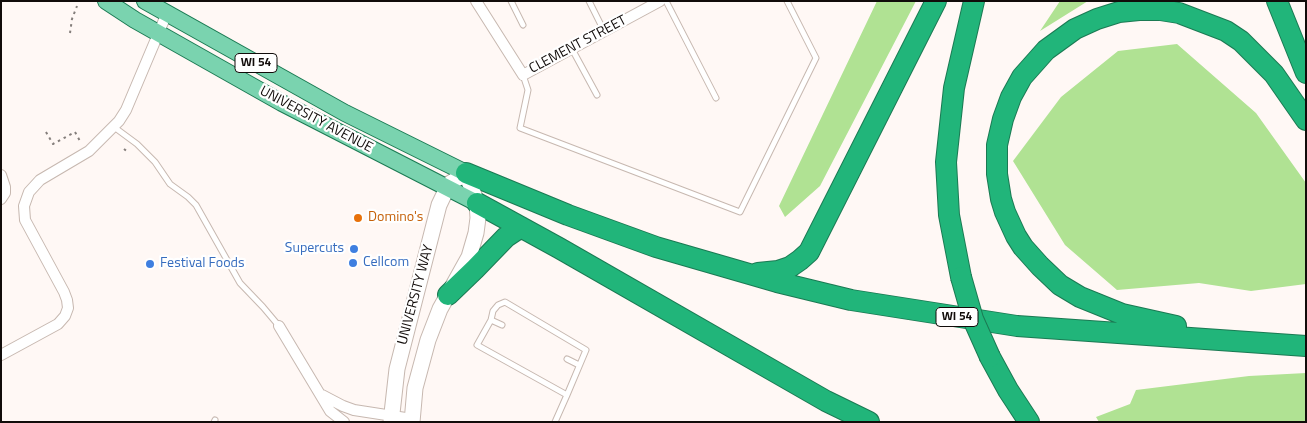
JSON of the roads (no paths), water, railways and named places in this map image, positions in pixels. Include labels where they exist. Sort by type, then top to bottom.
[{"type":"highway","points":[[748,273],[773,272],[786,268],[800,260],[808,252],[936,1]]},
{"type":"highway","points":[[974,1],[954,88],[946,162],[949,215],[961,277],[973,319],[990,357],[1008,390],[1029,422]]},
{"type":"highway","points":[[1277,1],[1306,72]]},
{"type":"highway","points":[[1238,341],[1195,329],[1162,324],[1122,314],[1073,293],[1060,285],[1023,247],[1005,212],[997,174],[997,154],[1003,119],[1010,97],[1022,77],[1038,58],[1055,43],[1075,29],[1097,19],[1119,12],[1153,10],[1178,13],[1202,21],[1226,31],[1241,41],[1274,74],[1306,120]]},
{"type":"highway","name":"WI 54","points":[[466,174],[602,228],[665,249],[850,300],[1016,326],[1301,347]]},
{"type":"highway","name":"WI 54","points":[[477,204],[521,227],[826,401],[869,422]]},
{"type":"highway","points":[[448,295],[506,237],[521,227]]},
{"type":"highway","points":[[826,401],[856,422]]},
{"type":"main road","name":"UNIVERSITY AVENUE","points":[[106,1],[282,103],[477,204]]},
{"type":"main road","name":"UNIVERSITY AVENUE","points":[[145,1],[345,113],[466,174]]},
{"type":"main road","points":[[446,187],[452,180],[466,174]]},
{"type":"main road","name":"UNIVERSITY WAY","points":[[412,420],[415,388],[423,354],[433,324],[473,247],[478,224],[477,204],[466,174]]},
{"type":"main road","name":"UNIVERSITY WAY","points":[[391,418],[395,380],[402,348],[439,205],[446,187]]},
{"type":"street","points":[[476,1],[523,75]]},
{"type":"street","name":"CLEMENT STREET","points":[[523,75],[660,1]]},
{"type":"street","points":[[1,355],[58,324],[65,316],[68,308],[64,292],[25,220],[24,206],[28,192],[40,180],[89,151],[114,127],[126,110],[167,14]]},
{"type":"street","points":[[1,175],[5,185],[3,196]]},
{"type":"street","points":[[279,326],[322,394],[330,411],[344,422]]},
{"type":"street","points":[[322,394],[351,409],[391,418],[412,420]]},
{"type":"lane","points":[[511,1],[523,25]]},
{"type":"lane","points":[[589,1],[604,31]]},
{"type":"lane","points":[[666,1],[716,98]]},
{"type":"lane","points":[[523,75],[528,90],[520,128],[740,212],[816,58],[786,1]]},
{"type":"lane","points":[[572,49],[597,95]]},
{"type":"lane","points":[[114,127],[137,144],[155,162],[170,184],[196,205],[240,283],[279,326]]},
{"type":"lane","points":[[555,422],[567,395],[579,365],[586,350],[505,302],[498,305],[493,311],[491,320],[477,345],[567,395]]},
{"type":"lane","points":[[491,320],[502,325]]},
{"type":"lane","points":[[567,359],[579,365]]},
{"type":"place","name":"Domino's","points":[[358,218]]},
{"type":"place","name":"Supercuts","points":[[354,249]]},
{"type":"place","name":"Cellcom","points":[[353,263]]},
{"type":"place","name":"Festival Foods","points":[[150,264]]}]
